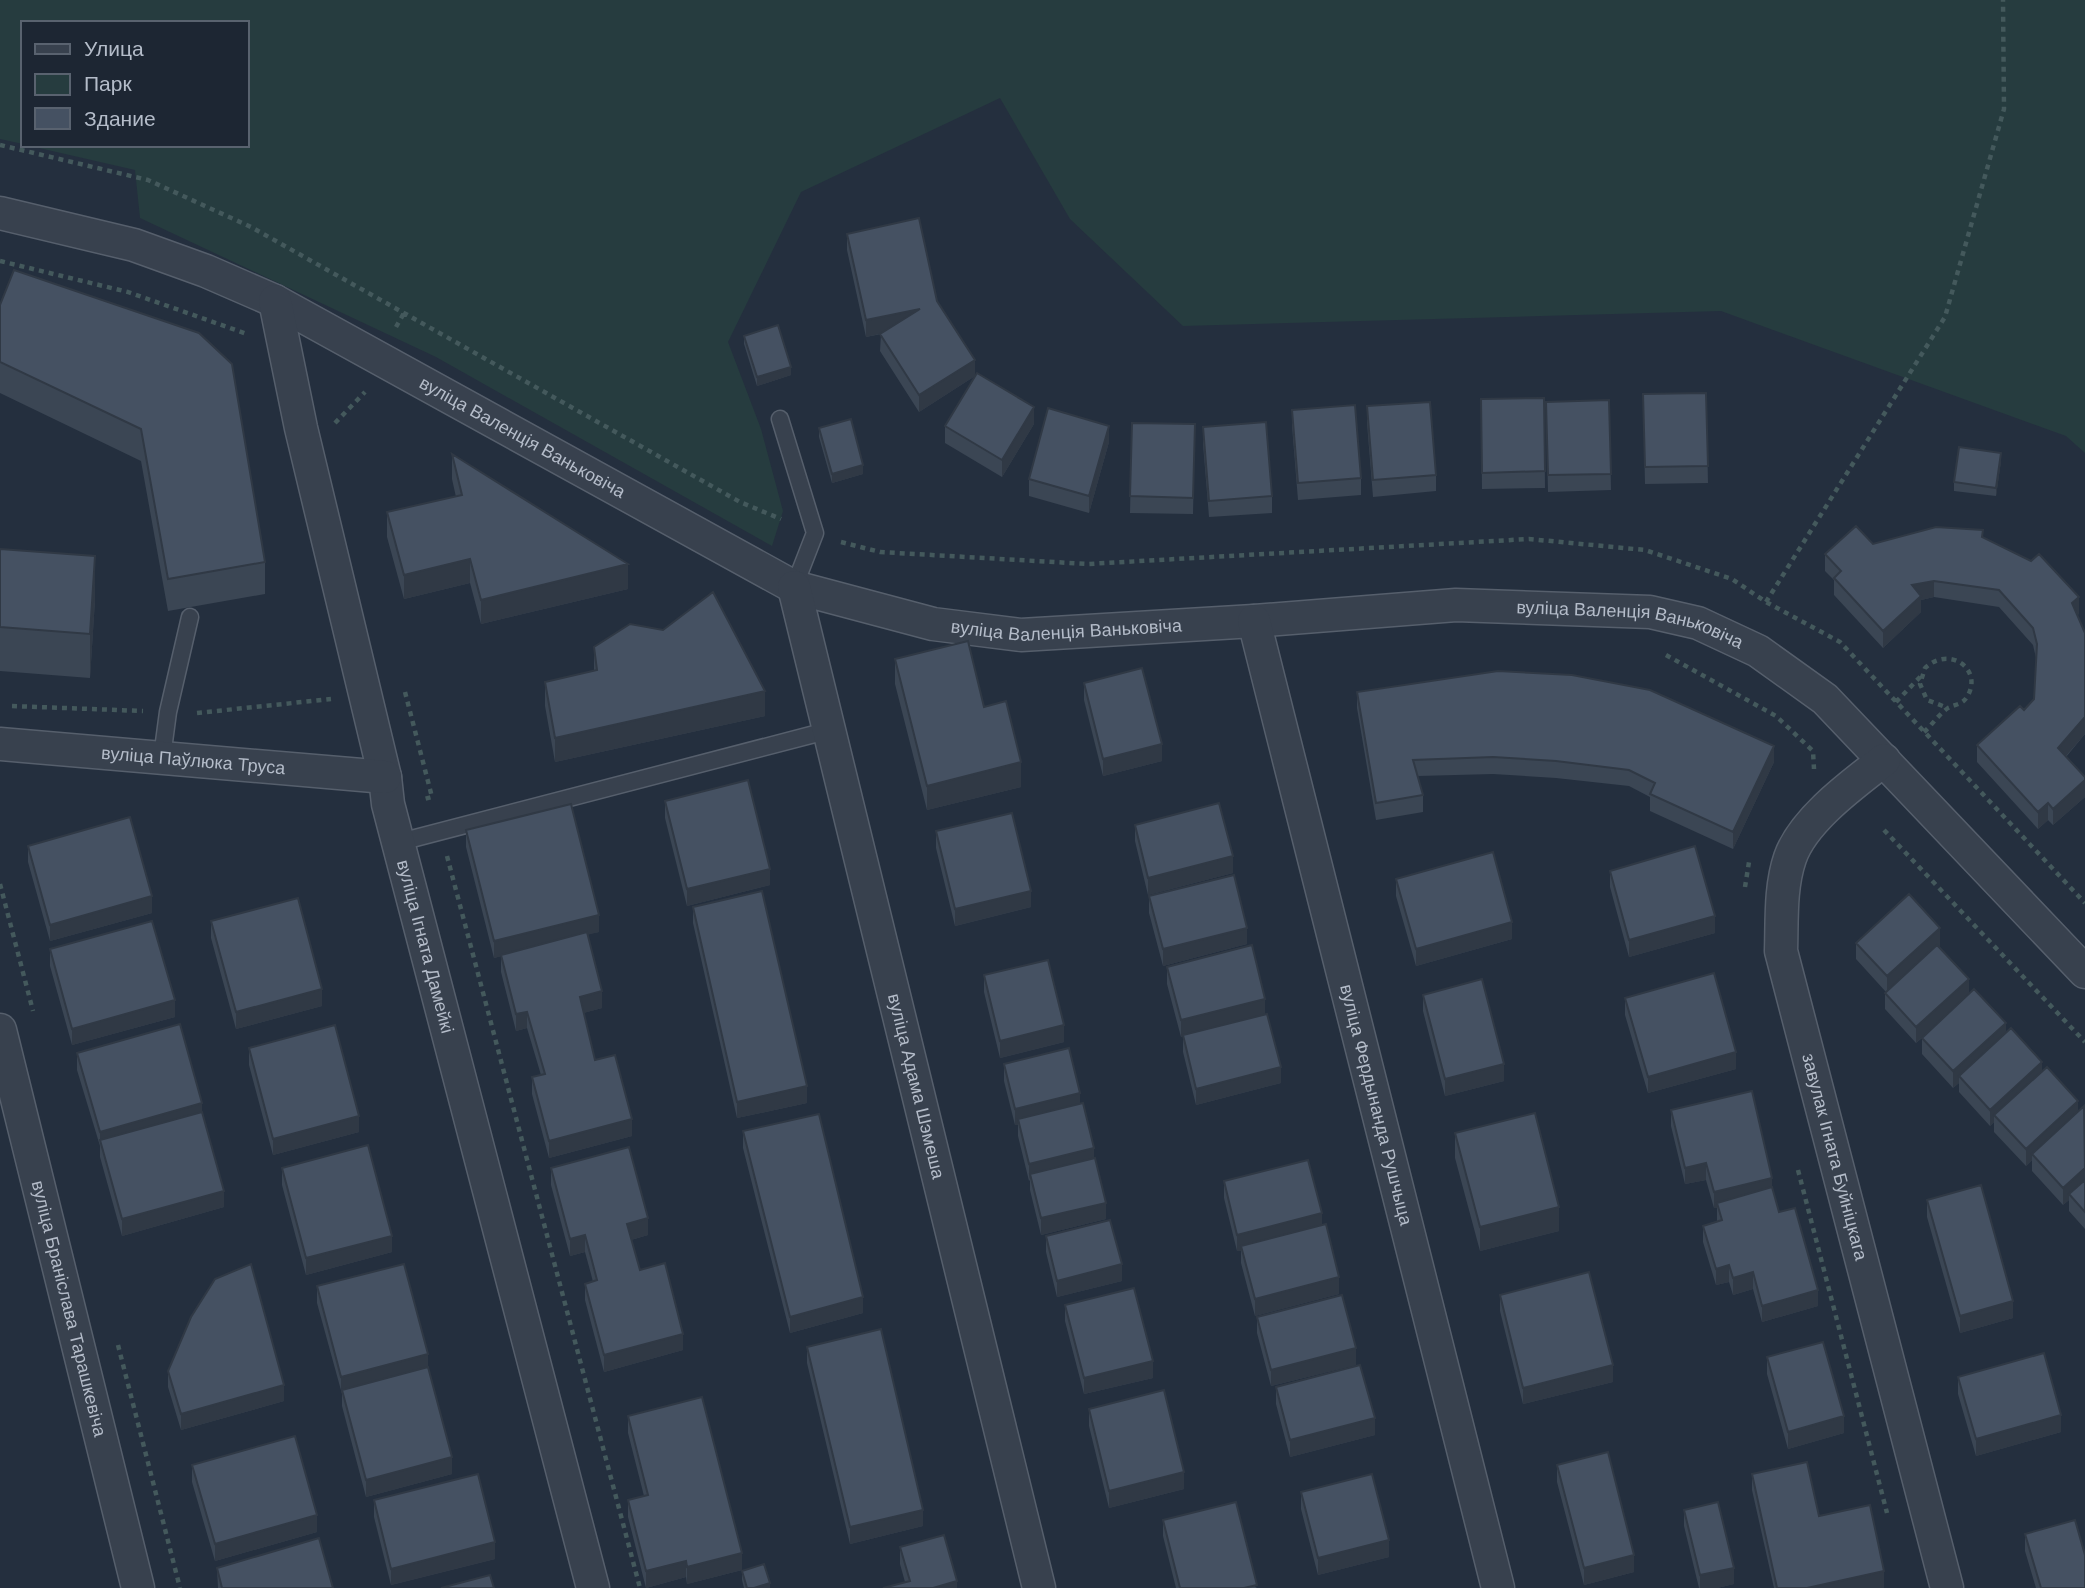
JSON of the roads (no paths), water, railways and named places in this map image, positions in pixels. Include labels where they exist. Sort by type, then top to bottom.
[{"type":"street","name":"вуліца Валенція Ваньковіча","points":[[0,213],[134,245],[206,271],[275,301],[381,357],[794,587],[933,624],[1021,635],[1457,605],[1650,612],[1698,624],[1758,651],[1825,699],[2085,972]]},
{"type":"street","name":"вуліца Ігната Дамейкі","points":[[275,301],[301,428],[385,777],[388,804],[593,1588]]},
{"type":"street","name":"вуліца Адама Шэмеша","points":[[794,587],[1039,1588]]},
{"type":"street","name":"вуліца Фердынанда Рушчыца","points":[[1254,621],[1498,1588]]},
{"type":"street","name":"вуліца Паўлюка Труса","points":[[0,744],[385,777]]},
{"type":"street","name":"завулак Ігната Буйніцкага","points":[[1884,760],[1835,801],[1807,831],[1790,858],[1783,899],[1781,951],[1947,1588]]},
{"type":"street","name":"вуліца Браніслава Тарашкевіча","points":[[0,1030],[138,1588]]},
{"type":"lane","points":[[780,419],[814,533],[794,587]]},
{"type":"lane","points":[[162,757],[168,712],[190,617]]},
{"type":"lane","points":[[400,842],[830,730]]}]
